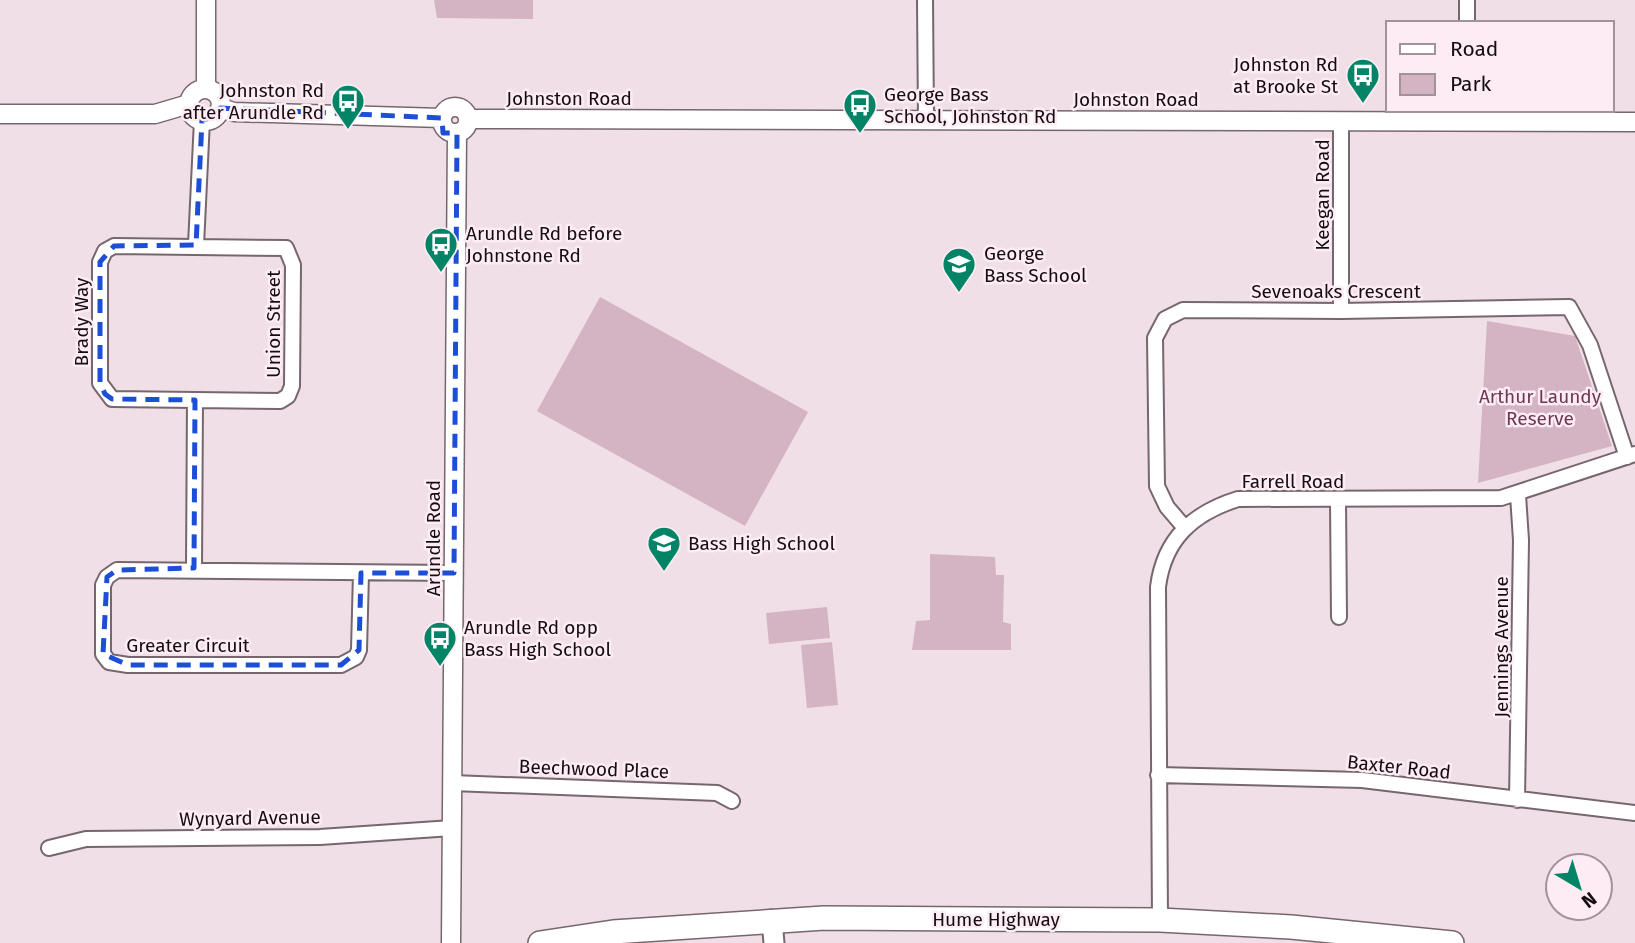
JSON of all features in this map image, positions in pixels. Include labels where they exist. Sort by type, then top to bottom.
[{"type":"highway","name":"Hume Highway","points":[[540,943],[613,932],[774,932],[1160,920],[1291,927],[1452,943]]},
{"type":"street","points":[[206,0],[206,89]]},
{"type":"street","points":[[925,0],[926,120]]},
{"type":"street","points":[[1467,0],[1467,21]]},
{"type":"street","points":[[206,89],[219,98],[220,108],[215,117],[202,120],[192,114],[189,104],[193,94],[206,89]]},
{"type":"street","points":[[0,114],[155,114],[189,104]]},
{"type":"street","points":[[220,108],[234,112],[442,118],[445,128],[463,126]]},
{"type":"street","name":"Johnston Road","points":[[463,126],[926,120],[1341,120],[1467,115],[1635,122]]},
{"type":"street","points":[[196,246],[202,120]]},
{"type":"street","name":"Keegan Road","points":[[1341,120],[1341,312]]},
{"type":"street","name":"Arundle Road","points":[[451,943],[454,573],[463,126]]},
{"type":"street","name":"Brady Way","points":[[195,400],[112,399],[105,394],[100,383],[100,262],[105,251],[114,246],[196,246]]},
{"type":"street","name":"Union Street","points":[[195,400],[280,401],[288,396],[293,372],[292,256],[286,248],[196,246]]},
{"type":"street","name":"Sevenoaks Crescent","points":[[1185,528],[1163,500],[1156,478],[1155,338],[1160,326],[1170,315],[1183,310],[1341,312],[1569,307],[1590,345],[1631,455]]},
{"type":"street","points":[[194,568],[195,400]]},
{"type":"street","name":"Farrell Road","points":[[1160,920],[1158,587],[1164,558],[1185,528],[1204,511],[1238,499],[1475,500],[1518,495],[1631,455]]},
{"type":"street","name":"Jennings Avenue","points":[[1517,800],[1521,540],[1518,495]]},
{"type":"street","points":[[1338,500],[1339,617]]},
{"type":"street","name":"Greater Circuit","points":[[361,573],[359,650],[356,657],[341,665],[128,665],[109,662],[103,654],[103,585],[107,577],[117,570],[194,568],[454,573]]},
{"type":"street","name":"Baxter Road","points":[[1158,775],[1362,780],[1635,813]]},
{"type":"street","name":"Beechwood Place","points":[[452,783],[717,793],[732,801]]},
{"type":"street","name":"Wynyard Avenue","points":[[49,848],[86,839],[320,836],[452,828]]},
{"type":"highlighted area","points":[[220,108],[442,118],[443,133],[457,133],[454,573],[361,573],[359,650],[341,665],[128,665],[103,654],[107,577],[117,570],[194,568],[195,400],[112,399],[105,394],[100,383],[100,262],[114,246],[196,245],[202,120],[217,116]]},
{"type":"green space","points":[[434,0],[533,0],[533,19],[437,18]]},
{"type":"green space","points":[[600,297],[808,412],[745,526],[537,411]]},
{"type":"green space","name":"Arthur Laundy Reserve","points":[[1487,321],[1575,336],[1612,446],[1478,483]]},
{"type":"green space","points":[[930,554],[995,557],[996,575],[1004,575],[1003,622],[1011,624],[1011,650],[912,650],[916,621],[930,620]]},
{"type":"green space","points":[[827,607],[830,638],[769,644],[766,613]]},
{"type":"green space","points":[[832,642],[838,705],[807,708],[801,645]]},
{"type":"place","name":"Johnston Rd at Brooke St","points":[[1363,105]]},
{"type":"place","name":"Johnston Rd after Arundle Rd","points":[[348,131]]},
{"type":"place","name":"George Bass School, Johnston Rd","points":[[860,135]]},
{"type":"place","name":"Arundle Rd before Johnstone Rd","points":[[441,274]]},
{"type":"place","name":"George Bass School","points":[[959,294]]},
{"type":"place","name":"Bass High School","points":[[664,573]]},
{"type":"place","name":"Arundle Rd opp Bass High School","points":[[440,668]]}]
